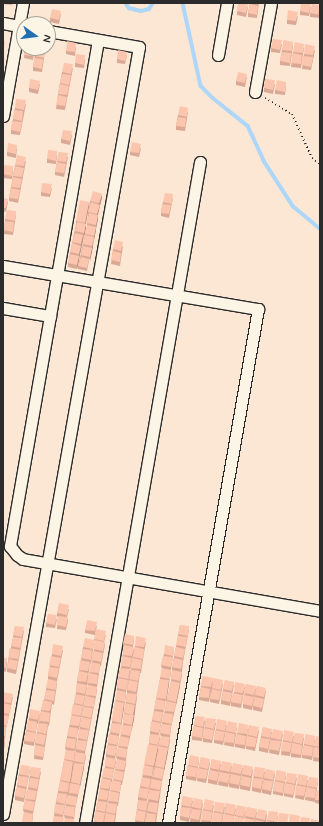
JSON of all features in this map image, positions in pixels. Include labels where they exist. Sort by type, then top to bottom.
[{"type":"street","points":[[22,16],[23,3]]},
{"type":"street","points":[[218,55],[227,3]]},
{"type":"street","points":[[255,92],[271,3]]},
{"type":"street","points":[[3,24],[16,26]]},
{"type":"street","points":[[3,814],[139,47],[56,32]]},
{"type":"street","points":[[98,40],[10,546],[17,555],[24,559],[320,611]]},
{"type":"street","points":[[3,116],[16,55]]},
{"type":"street","points":[[85,823],[200,162]]},
{"type":"street","points":[[3,266],[258,309],[168,823]]},
{"type":"street","points":[[3,308],[50,316]]},
{"type":"path","points":[[255,92],[292,114],[312,158],[320,164]]},
{"type":"building","points":[[238,3],[248,4],[246,13],[237,11]]},
{"type":"building","points":[[301,3],[311,3],[309,13],[300,11]]},
{"type":"building","points":[[250,4],[258,6],[257,15],[248,13]]},
{"type":"building","points":[[312,4],[320,5],[320,15],[310,13]]},
{"type":"building","points":[[52,9],[61,11],[59,20],[56,19],[56,16],[50,16]]},
{"type":"building","points":[[288,10],[298,12],[296,21],[287,20]]},
{"type":"building","points":[[273,39],[282,40],[280,50],[271,48]]},
{"type":"building","points":[[284,40],[293,42],[292,51],[282,50]]},
{"type":"building","points":[[67,41],[76,43],[75,52],[66,51]]},
{"type":"building","points":[[295,42],[304,44],[303,53],[293,52]]},
{"type":"building","points":[[305,44],[315,46],[313,55],[304,54]]},
{"type":"building","points":[[118,50],[127,52],[125,61],[117,59]]},
{"type":"building","points":[[282,52],[291,53],[290,63],[280,61]]},
{"type":"building","points":[[293,53],[302,55],[301,64],[291,63]]},
{"type":"building","points":[[76,54],[85,55],[84,65],[75,63]]},
{"type":"building","points":[[303,56],[313,57],[311,67],[302,65]]},
{"type":"building","points":[[34,58],[43,59],[42,69],[33,67]]},
{"type":"building","points":[[64,63],[73,64],[71,74],[62,72]]},
{"type":"building","points":[[238,72],[247,74],[245,83],[236,81]]},
{"type":"building","points":[[62,74],[71,75],[69,85],[60,83]]},
{"type":"building","points":[[30,79],[40,81],[38,90],[29,88]]},
{"type":"building","points":[[265,79],[275,80],[273,90],[264,88]]},
{"type":"building","points":[[277,80],[286,82],[285,92],[275,90]]},
{"type":"building","points":[[60,84],[69,86],[67,95],[58,94]]},
{"type":"building","points":[[58,95],[67,97],[65,106],[56,105]]},
{"type":"building","points":[[16,99],[26,100],[24,110],[15,108]]},
{"type":"building","points":[[180,106],[188,108],[187,117],[178,115]]},
{"type":"building","points":[[14,110],[23,111],[22,121],[13,119]]},
{"type":"building","points":[[178,117],[186,118],[185,127],[176,126]]},
{"type":"building","points":[[12,121],[22,122],[20,132],[11,130]]},
{"type":"building","points":[[63,130],[72,131],[70,141],[61,139]]},
{"type":"building","points":[[132,142],[141,144],[139,153],[130,152]]},
{"type":"building","points":[[8,143],[17,145],[16,154],[7,152]]},
{"type":"building","points":[[48,150],[57,151],[56,161],[47,159]]},
{"type":"building","points":[[59,152],[68,153],[66,162],[57,161]]},
{"type":"building","points":[[17,155],[26,157],[24,166],[15,165]]},
{"type":"building","points":[[57,162],[66,164],[64,173],[55,172]]},
{"type":"building","points":[[4,165],[13,166],[12,176],[3,174]]},
{"type":"building","points":[[15,166],[24,168],[22,177],[13,176]]},
{"type":"building","points":[[13,177],[22,179],[20,188],[11,187]]},
{"type":"building","points":[[42,183],[52,184],[50,194],[41,192]]},
{"type":"building","points":[[11,188],[20,190],[18,199],[9,198]]},
{"type":"building","points":[[93,191],[102,194],[99,203],[90,201]]},
{"type":"building","points":[[165,193],[173,194],[172,204],[163,202]]},
{"type":"building","points":[[3,198],[8,199],[6,208],[3,208]]},
{"type":"building","points":[[80,200],[89,202],[85,223],[76,221]]},
{"type":"building","points":[[91,202],[100,205],[97,214],[88,212]]},
{"type":"building","points":[[162,204],[171,205],[169,214],[161,213]]},
{"type":"building","points":[[7,210],[16,211],[15,221],[5,219]]},
{"type":"building","points":[[89,213],[98,215],[96,225],[87,223]]},
{"type":"building","points":[[5,221],[14,222],[13,232],[4,230]]},
{"type":"building","points":[[77,222],[86,224],[84,233],[75,231]]},
{"type":"building","points":[[87,225],[96,227],[94,236],[85,234]]},
{"type":"building","points":[[75,233],[83,235],[81,244],[72,242]]},
{"type":"building","points":[[85,235],[94,237],[92,246],[83,244]]},
{"type":"building","points":[[115,240],[123,242],[121,251],[113,249]]},
{"type":"building","points":[[72,243],[81,246],[79,254],[70,252]]},
{"type":"building","points":[[83,246],[92,248],[90,257],[81,255]]},
{"type":"building","points":[[113,251],[121,253],[120,262],[111,260]]},
{"type":"building","points":[[70,254],[79,256],[77,265],[68,263]]},
{"type":"building","points":[[81,257],[89,259],[87,268],[78,266]]},
{"type":"building","points":[[59,603],[69,605],[67,615],[57,613]]},
{"type":"building","points":[[48,614],[57,615],[55,625],[46,623]]},
{"type":"building","points":[[58,616],[68,617],[66,627],[57,625]]},
{"type":"building","points":[[87,620],[97,622],[95,631],[85,630]]},
{"type":"building","points":[[180,625],[189,626],[188,636],[178,634]]},
{"type":"building","points":[[15,626],[24,627],[22,637],[13,635]]},
{"type":"building","points":[[96,629],[106,631],[104,641],[94,639]]},
{"type":"building","points":[[125,634],[134,636],[133,645],[123,643]]},
{"type":"building","points":[[136,636],[146,638],[144,647],[135,646]]},
{"type":"building","points":[[178,636],[187,637],[186,647],[176,645]]},
{"type":"building","points":[[13,637],[22,638],[20,648],[11,646]]},
{"type":"building","points":[[85,638],[94,640],[93,649],[83,647]]},
{"type":"building","points":[[95,640],[105,642],[103,651],[93,649]]},
{"type":"building","points":[[53,644],[63,646],[61,656],[52,654]]},
{"type":"building","points":[[124,645],[134,647],[132,656],[123,655]]},
{"type":"building","points":[[165,645],[174,647],[173,656],[164,654]]},
{"type":"building","points":[[135,647],[144,649],[143,659],[133,657]]},
{"type":"building","points":[[176,647],[185,649],[183,658],[174,656]]},
{"type":"building","points":[[10,648],[20,650],[18,659],[9,658]]},
{"type":"building","points":[[83,649],[92,650],[91,660],[81,658]]},
{"type":"building","points":[[93,651],[103,653],[101,662],[92,660]]},
{"type":"building","points":[[51,656],[61,658],[59,667],[49,665]]},
{"type":"building","points":[[122,656],[132,658],[130,667],[121,666]]},
{"type":"building","points":[[163,656],[173,657],[171,667],[161,665]]},
{"type":"building","points":[[3,658],[7,658],[6,668],[3,667]]},
{"type":"building","points":[[133,658],[142,660],[141,669],[131,668]]},
{"type":"building","points":[[174,658],[183,660],[181,669],[172,667]]},
{"type":"building","points":[[9,659],[18,661],[16,670],[7,668]]},
{"type":"building","points":[[80,660],[90,662],[88,671],[79,670]]},
{"type":"building","points":[[91,662],[100,664],[99,673],[89,672]]},
{"type":"building","points":[[49,667],[59,668],[57,678],[48,676]]},
{"type":"building","points":[[120,668],[130,669],[128,679],[118,677]]},
{"type":"building","points":[[162,668],[171,670],[170,679],[160,677]]},
{"type":"building","points":[[131,670],[140,671],[138,681],[129,679]]},
{"type":"building","points":[[172,670],[182,672],[180,681],[171,679]]},
{"type":"building","points":[[79,671],[88,673],[86,682],[77,681]]},
{"type":"building","points":[[89,673],[98,675],[97,684],[87,683]]},
{"type":"building","points":[[203,676],[213,678],[211,687],[201,686]]},
{"type":"building","points":[[118,678],[128,680],[126,690],[117,688]]},
{"type":"building","points":[[213,678],[223,680],[221,690],[212,688]]},
{"type":"building","points":[[48,679],[57,681],[56,690],[46,688]]},
{"type":"building","points":[[160,679],[169,680],[166,699],[156,698]]},
{"type":"building","points":[[129,680],[138,682],[136,692],[127,690]]},
{"type":"building","points":[[225,680],[234,682],[232,691],[223,689]]},
{"type":"building","points":[[171,681],[180,683],[176,702],[167,700]]},
{"type":"building","points":[[235,682],[245,684],[243,693],[234,692]]},
{"type":"building","points":[[77,683],[87,685],[85,694],[76,692]]},
{"type":"building","points":[[246,684],[256,686],[254,695],[244,693]]},
{"type":"building","points":[[88,685],[97,687],[96,696],[86,695]]},
{"type":"building","points":[[257,686],[266,688],[264,697],[255,695]]},
{"type":"building","points":[[201,687],[210,689],[209,698],[199,697]]},
{"type":"building","points":[[212,689],[221,691],[219,700],[210,699]]},
{"type":"building","points":[[46,690],[55,691],[54,701],[44,699]]},
{"type":"building","points":[[117,690],[126,692],[125,702],[115,700]]},
{"type":"building","points":[[223,691],[232,693],[230,702],[221,700]]},
{"type":"building","points":[[3,692],[13,694],[11,703],[3,702]]},
{"type":"building","points":[[127,693],[137,694],[135,704],[126,702]]},
{"type":"building","points":[[233,693],[243,695],[241,704],[231,702]]},
{"type":"building","points":[[75,694],[85,696],[83,705],[74,703]]},
{"type":"building","points":[[244,695],[254,697],[252,706],[243,704]]},
{"type":"building","points":[[86,696],[95,698],[94,707],[84,706]]},
{"type":"building","points":[[255,697],[264,699],[262,708],[253,706]]},
{"type":"building","points":[[156,699],[165,701],[164,710],[154,709]]},
{"type":"building","points":[[43,700],[52,702],[50,711],[41,710]]},
{"type":"building","points":[[115,701],[124,703],[121,723],[112,721]]},
{"type":"building","points":[[166,701],[176,703],[174,712],[165,711]]},
{"type":"building","points":[[3,703],[11,705],[9,714],[3,713]]},
{"type":"building","points":[[125,703],[135,705],[133,715],[124,713]]},
{"type":"building","points":[[73,704],[83,706],[81,716],[71,714]]},
{"type":"building","points":[[84,707],[93,708],[91,718],[82,716]]},
{"type":"building","points":[[30,709],[40,711],[38,720],[29,718]]},
{"type":"building","points":[[41,711],[50,713],[49,722],[39,721]]},
{"type":"building","points":[[154,711],[163,712],[161,722],[152,720]]},
{"type":"building","points":[[164,713],[173,714],[172,724],[162,722]]},
{"type":"building","points":[[124,714],[134,715],[132,725],[123,723]]},
{"type":"building","points":[[3,715],[9,716],[7,726],[3,725]]},
{"type":"building","points":[[71,715],[81,717],[79,726],[70,725]]},
{"type":"building","points":[[196,716],[205,717],[203,727],[194,725]]},
{"type":"building","points":[[82,717],[91,719],[89,729],[80,727]]},
{"type":"building","points":[[206,718],[216,719],[214,729],[205,727]]},
{"type":"building","points":[[217,719],[227,721],[225,731],[216,729]]},
{"type":"building","points":[[28,720],[37,722],[36,732],[26,730]]},
{"type":"building","points":[[151,721],[161,723],[159,733],[150,731]]},
{"type":"building","points":[[228,721],[237,723],[236,733],[226,731]]},
{"type":"building","points":[[38,723],[48,724],[46,734],[37,732]]},
{"type":"building","points":[[112,723],[121,724],[120,734],[110,732]]},
{"type":"building","points":[[239,723],[248,725],[247,734],[237,733]]},
{"type":"building","points":[[162,724],[171,725],[170,735],[160,733]]},
{"type":"building","points":[[122,725],[132,726],[130,736],[120,734]]},
{"type":"building","points":[[249,725],[259,727],[257,737],[248,735]]},
{"type":"building","points":[[3,726],[6,727],[5,736],[3,736]]},
{"type":"building","points":[[194,726],[203,728],[202,738],[192,736]]},
{"type":"building","points":[[69,727],[78,728],[77,738],[67,736]]},
{"type":"building","points":[[263,727],[272,729],[270,738],[261,736]]},
{"type":"building","points":[[204,728],[214,730],[212,740],[203,738]]},
{"type":"building","points":[[79,729],[89,730],[87,740],[78,738]]},
{"type":"building","points":[[273,729],[283,731],[281,740],[271,738]]},
{"type":"building","points":[[215,730],[225,732],[223,741],[214,740]]},
{"type":"building","points":[[284,730],[294,732],[292,742],[283,740]]},
{"type":"building","points":[[26,731],[36,733],[34,742],[24,741]]},
{"type":"building","points":[[226,732],[235,734],[234,743],[224,742]]},
{"type":"building","points":[[36,733],[46,735],[44,745],[35,743]]},
{"type":"building","points":[[295,733],[304,734],[302,744],[293,742]]},
{"type":"building","points":[[109,734],[119,736],[117,745],[108,743]]},
{"type":"building","points":[[150,734],[160,735],[158,745],[149,743]]},
{"type":"building","points":[[237,734],[246,736],[245,745],[235,744]]},
{"type":"building","points":[[306,734],[315,736],[314,746],[304,744]]},
{"type":"building","points":[[120,736],[129,738],[128,747],[118,746]]},
{"type":"building","points":[[161,736],[170,737],[168,747],[159,745]]},
{"type":"building","points":[[247,736],[257,738],[255,747],[246,746]]},
{"type":"building","points":[[316,736],[320,737],[320,747],[314,746]]},
{"type":"building","points":[[67,738],[76,739],[75,749],[65,747]]},
{"type":"building","points":[[261,738],[270,739],[268,749],[259,747]]},
{"type":"building","points":[[3,739],[5,739],[4,748],[3,748]]},
{"type":"building","points":[[77,740],[87,741],[85,751],[76,749]]},
{"type":"building","points":[[271,740],[281,741],[279,751],[269,749]]},
{"type":"building","points":[[282,741],[292,743],[290,752],[281,751]]},
{"type":"building","points":[[293,743],[302,745],[301,755],[291,753]]},
{"type":"building","points":[[148,744],[158,746],[154,766],[144,764]]},
{"type":"building","points":[[35,745],[45,747],[43,757],[34,755]]},
{"type":"building","points":[[107,745],[117,746],[115,756],[106,754]]},
{"type":"building","points":[[304,745],[313,747],[312,756],[302,755]]},
{"type":"building","points":[[159,746],[168,748],[164,768],[155,766]]},
{"type":"building","points":[[118,747],[127,749],[126,758],[116,756]]},
{"type":"building","points":[[314,747],[320,748],[320,758],[313,757]]},
{"type":"building","points":[[66,750],[75,751],[74,761],[64,759]]},
{"type":"building","points":[[76,752],[86,754],[84,763],[74,761]]},
{"type":"building","points":[[190,755],[199,757],[198,767],[188,765]]},
{"type":"building","points":[[106,757],[116,759],[114,768],[105,766]]},
{"type":"building","points":[[201,757],[210,759],[208,769],[199,767]]},
{"type":"building","points":[[117,759],[126,761],[124,770],[115,769]]},
{"type":"building","points":[[212,759],[221,761],[219,770],[210,768]]},
{"type":"building","points":[[64,760],[73,762],[70,782],[60,780]]},
{"type":"building","points":[[222,761],[232,763],[230,772],[220,770]]},
{"type":"building","points":[[74,763],[84,764],[80,784],[71,782]]},
{"type":"building","points":[[233,763],[243,765],[241,774],[231,772]]},
{"type":"building","points":[[21,765],[30,766],[29,776],[19,774]]},
{"type":"building","points":[[144,765],[153,767],[152,776],[142,775]]},
{"type":"building","points":[[244,765],[253,767],[251,776],[242,774]]},
{"type":"building","points":[[188,766],[198,768],[196,777],[186,776]]},
{"type":"building","points":[[31,767],[41,768],[39,778],[30,776]]},
{"type":"building","points":[[155,767],[164,769],[162,779],[153,777]]},
{"type":"building","points":[[255,767],[265,768],[263,778],[253,776]]},
{"type":"building","points":[[104,768],[114,769],[112,779],[102,777]]},
{"type":"building","points":[[198,768],[208,770],[206,779],[197,778]]},
{"type":"building","points":[[266,769],[275,771],[273,780],[264,778]]},
{"type":"building","points":[[115,770],[124,772],[122,781],[113,779]]},
{"type":"building","points":[[210,770],[219,772],[217,781],[208,779]]},
{"type":"building","points":[[277,770],[286,772],[285,782],[275,780]]},
{"type":"building","points":[[220,772],[230,774],[228,783],[218,781]]},
{"type":"building","points":[[287,773],[297,774],[295,784],[286,782]]},
{"type":"building","points":[[231,774],[241,776],[239,785],[229,783]]},
{"type":"building","points":[[298,774],[308,776],[306,786],[297,784]]},
{"type":"building","points":[[19,776],[28,777],[27,787],[17,785]]},
{"type":"building","points":[[242,776],[251,778],[250,787],[240,785]]},
{"type":"building","points":[[142,777],[151,779],[149,788],[140,786]]},
{"type":"building","points":[[309,777],[318,778],[317,788],[307,786]]},
{"type":"building","points":[[30,778],[39,779],[37,789],[28,787]]},
{"type":"building","points":[[102,778],[111,780],[109,789],[100,788]]},
{"type":"building","points":[[253,778],[263,779],[261,789],[252,787]]},
{"type":"building","points":[[152,779],[162,781],[160,790],[150,788]]},
{"type":"building","points":[[112,780],[121,782],[120,792],[110,790]]},
{"type":"building","points":[[264,780],[273,781],[271,791],[262,789]]},
{"type":"building","points":[[60,781],[69,783],[68,792],[58,791]]},
{"type":"building","points":[[275,781],[284,783],[283,793],[273,791]]},
{"type":"building","points":[[70,783],[80,785],[78,794],[69,793]]},
{"type":"building","points":[[285,783],[295,785],[293,795],[284,793]]},
{"type":"building","points":[[296,785],[306,787],[304,796],[295,795]]},
{"type":"building","points":[[17,787],[26,789],[24,798],[15,796]]},
{"type":"building","points":[[307,787],[316,789],[315,798],[305,797]]},
{"type":"building","points":[[140,788],[149,789],[147,799],[138,797]]},
{"type":"building","points":[[27,789],[37,791],[35,800],[25,799]]},
{"type":"building","points":[[100,789],[109,791],[107,800],[98,799]]},
{"type":"building","points":[[150,790],[160,791],[158,801],[148,799]]},
{"type":"building","points":[[317,790],[320,791],[320,800],[315,800]]},
{"type":"building","points":[[110,791],[119,793],[118,802],[108,801]]},
{"type":"building","points":[[58,793],[67,794],[65,804],[56,802]]},
{"type":"building","points":[[68,795],[77,797],[76,806],[66,804]]},
{"type":"building","points":[[183,796],[193,798],[191,807],[181,805]]},
{"type":"building","points":[[194,798],[203,800],[201,809],[192,807]]},
{"type":"building","points":[[205,799],[214,801],[212,811],[203,809]]},
{"type":"building","points":[[25,800],[35,802],[33,811],[23,809]]},
{"type":"building","points":[[138,800],[148,801],[146,811],[137,809]]},
{"type":"building","points":[[97,801],[107,802],[105,812],[96,810]]},
{"type":"building","points":[[149,802],[158,803],[157,813],[147,811]]},
{"type":"building","points":[[215,802],[225,803],[223,813],[214,811]]},
{"type":"building","points":[[108,803],[117,804],[115,814],[106,812]]},
{"type":"building","points":[[226,803],[236,805],[234,815],[225,813]]},
{"type":"building","points":[[55,804],[65,805],[63,815],[54,813]]},
{"type":"building","points":[[237,805],[246,807],[244,817],[235,815]]},
{"type":"building","points":[[66,806],[75,807],[74,817],[64,815]]},
{"type":"building","points":[[181,807],[191,808],[189,818],[180,816]]},
{"type":"building","points":[[247,807],[257,809],[255,818],[245,816]]},
{"type":"building","points":[[192,809],[201,810],[199,820],[190,818]]},
{"type":"building","points":[[258,809],[267,811],[265,820],[256,818]]},
{"type":"building","points":[[137,810],[146,812],[144,822],[135,820]]},
{"type":"building","points":[[203,810],[212,812],[211,821],[201,820]]},
{"type":"building","points":[[95,811],[105,813],[103,823],[94,821]]},
{"type":"building","points":[[269,811],[278,812],[277,822],[267,820]]},
{"type":"building","points":[[24,812],[33,814],[32,823],[22,822]]},
{"type":"building","points":[[213,812],[223,814],[221,823],[212,822]]},
{"type":"building","points":[[106,813],[115,815],[114,823],[104,823]]},
{"type":"building","points":[[147,813],[156,814],[155,823],[145,822]]},
{"type":"building","points":[[279,813],[289,814],[287,823],[278,822]]},
{"type":"building","points":[[224,814],[234,816],[233,823],[223,823]]},
{"type":"building","points":[[290,814],[300,816],[299,823],[289,823]]},
{"type":"building","points":[[54,816],[64,817],[63,823],[53,823]]},
{"type":"building","points":[[235,816],[244,818],[243,823],[234,823]]},
{"type":"building","points":[[301,817],[310,818],[309,823],[300,823]]},
{"type":"building","points":[[65,818],[74,819],[74,823],[64,823]]},
{"type":"building","points":[[245,818],[255,820],[254,823],[244,823]]},
{"type":"building","points":[[311,819],[320,821],[320,823],[311,823]]},
{"type":"building","points":[[256,820],[265,822],[265,823],[255,823]]},
{"type":"waterway","points":[[126,3],[129,8],[141,11],[149,9],[153,3]]},
{"type":"waterway","points":[[183,3],[201,86],[213,98],[248,126],[264,161],[293,206],[320,229]]}]
